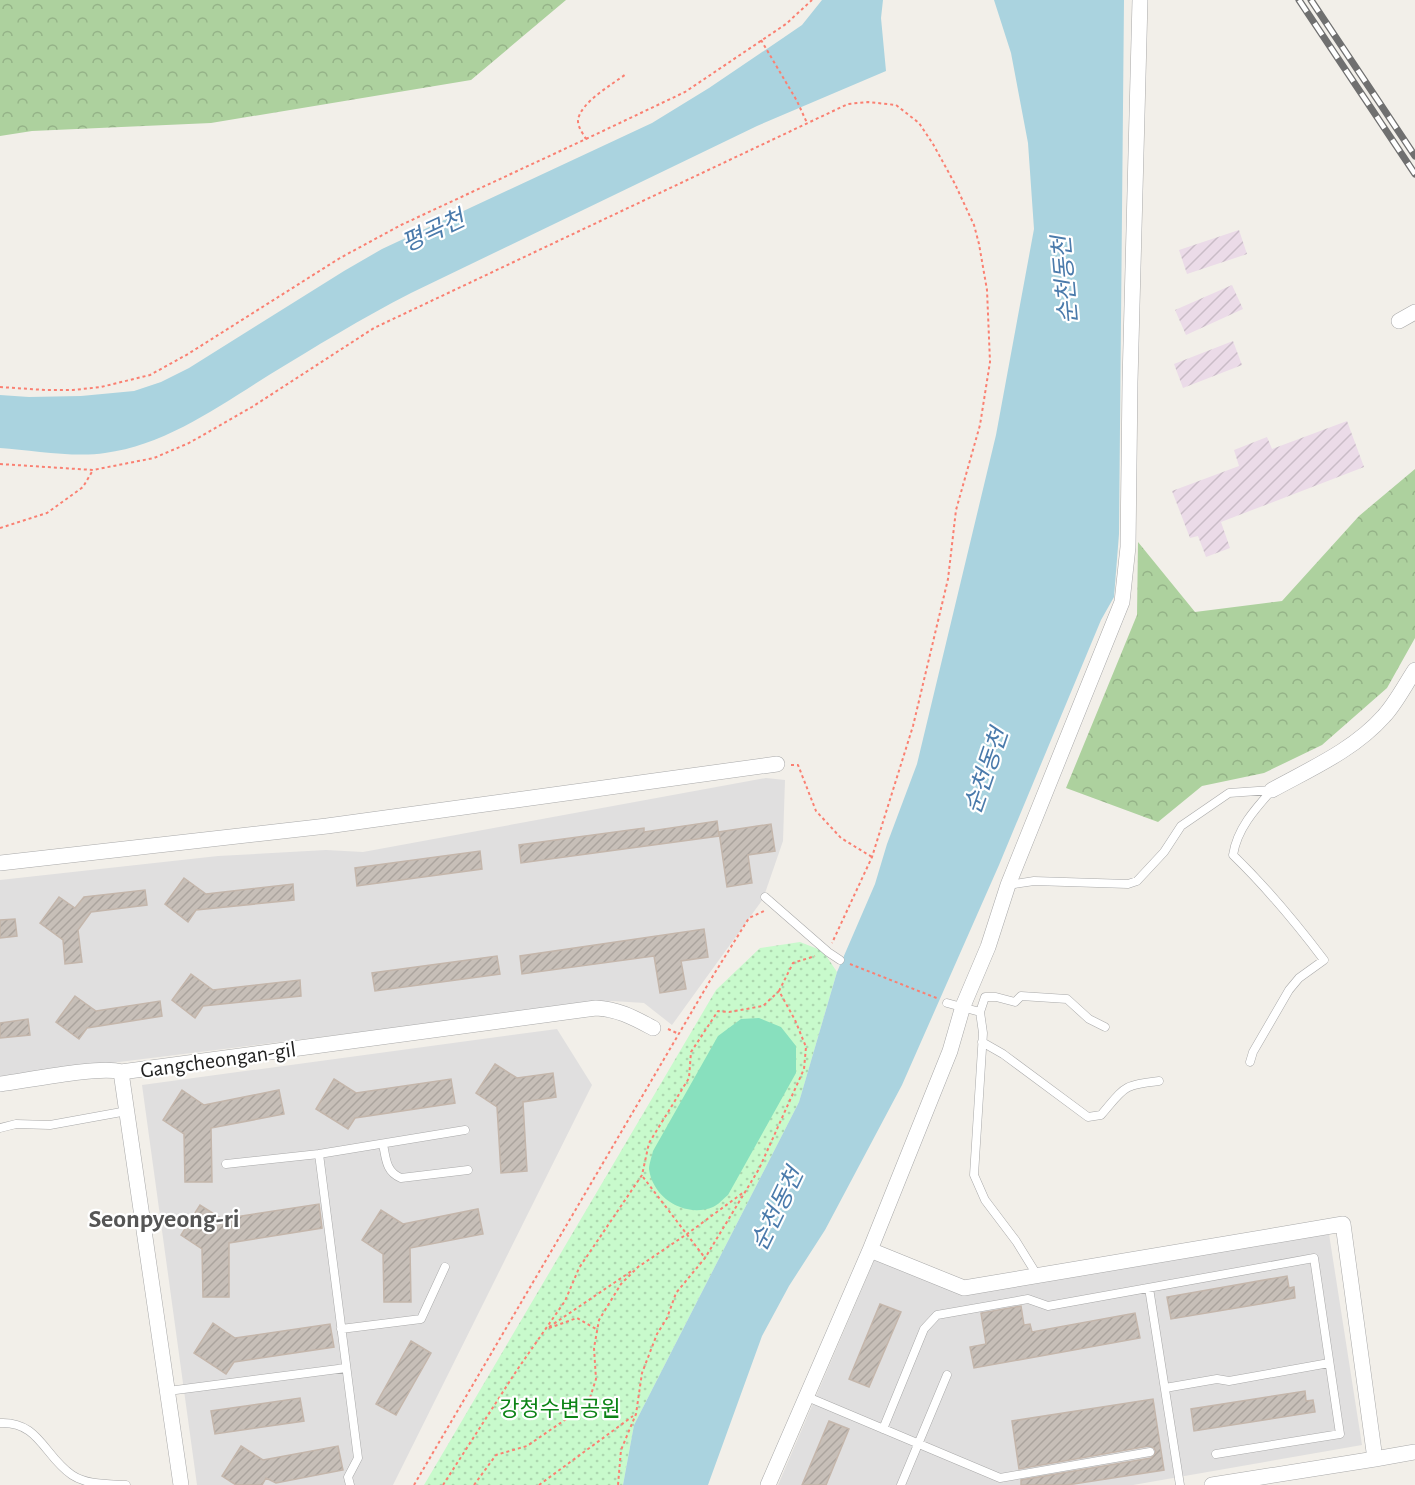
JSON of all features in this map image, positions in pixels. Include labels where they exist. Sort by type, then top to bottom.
[{"type":"street","points":[[768,1485],[870,1250],[950,1051],[963,1006],[988,947],[1008,885],[1122,602],[1128,537],[1140,0]]},
{"type":"street","points":[[1399,321],[1415,312]]},
{"type":"street","points":[[1272,790],[1338,754],[1357,740],[1384,716],[1415,670]]},
{"type":"street","points":[[0,862],[327,826],[777,764]]},
{"type":"street","name":"Gangcheongan-gil","points":[[182,1485],[121,1072],[596,1008],[628,1015],[653,1028]]},
{"type":"street","points":[[0,1084],[97,1071],[121,1072]]},
{"type":"street","points":[[870,1250],[964,1288],[1343,1224],[1375,1459]]},
{"type":"street","points":[[1212,1485],[1251,1482],[1415,1452]]},
{"type":"lane","points":[[1008,885],[1034,881],[1128,884],[1137,880],[1164,852],[1181,826],[1229,793],[1272,790]]},
{"type":"lane","points":[[1250,1062],[1253,1052],[1289,990],[1299,978],[1324,960],[1291,916],[1233,855],[1243,827],[1253,811],[1272,790]]},
{"type":"lane","points":[[765,897],[840,960]]},
{"type":"lane","points":[[1038,1277],[1020,1247],[985,1200],[974,1175],[982,1042],[980,1012],[985,998],[996,997],[1016,1002],[1021,996],[1067,999],[1089,1019],[1105,1027]]},
{"type":"lane","points":[[947,1003],[980,1012]]},
{"type":"lane","points":[[982,1042],[1004,1054],[1088,1117],[1101,1115],[1118,1094],[1128,1086],[1160,1081]]},
{"type":"lane","points":[[0,1128],[16,1124],[50,1125],[127,1111]]},
{"type":"lane","points":[[226,1164],[319,1154],[465,1131]]},
{"type":"lane","points":[[383,1144],[386,1164],[392,1174],[401,1178],[468,1170]]},
{"type":"lane","points":[[319,1154],[358,1458],[348,1477],[350,1485]]},
{"type":"lane","points":[[883,1429],[924,1329],[937,1315],[1028,1299],[1048,1306],[1314,1258],[1340,1434],[1216,1454]]},
{"type":"lane","points":[[341,1329],[421,1318],[445,1267]]},
{"type":"lane","points":[[1149,1288],[1180,1485]]},
{"type":"lane","points":[[1165,1388],[1216,1379],[1229,1381],[1329,1363]]},
{"type":"lane","points":[[168,1391],[346,1368]]},
{"type":"lane","points":[[901,1485],[946,1375]]},
{"type":"lane","points":[[805,1396],[1000,1478],[1150,1452]]},
{"type":"lane","points":[[0,1423],[12,1423],[33,1432],[58,1463],[73,1476],[90,1483],[126,1485]]},
{"type":"path","points":[[0,387],[73,390],[101,387],[150,375],[188,354],[350,253],[401,225],[685,92],[786,24],[812,0]]},
{"type":"path","points":[[761,40],[797,101],[807,123]]},
{"type":"path","points":[[586,139],[578,119],[582,108],[626,74]]},
{"type":"path","points":[[0,464],[93,470],[154,458],[189,443],[252,406],[374,327],[848,104],[868,102],[896,105],[919,123],[955,184],[974,225],[987,290],[990,362],[980,425],[956,510],[948,579],[914,726],[872,857],[828,952],[793,963],[779,991],[764,1006],[729,1012],[718,1011],[691,1052],[689,1078],[649,1143],[642,1175],[579,1268],[566,1301],[443,1485]]},
{"type":"path","points":[[0,528],[47,513],[83,487],[93,470]]},
{"type":"path","points":[[777,764],[798,765],[816,811],[841,838],[872,857]]},
{"type":"path","points":[[414,1485],[749,918],[776,905]]},
{"type":"path","points":[[840,960],[947,1003]]},
{"type":"path","points":[[618,1485],[621,1450],[636,1414],[642,1372],[657,1334],[667,1317],[676,1293],[705,1258],[759,1169],[804,1069],[806,1047],[795,1020],[779,991]]},
{"type":"path","points":[[642,1175],[705,1258]]},
{"type":"path","points":[[546,1329],[687,1234],[746,1191]]},
{"type":"path","points":[[474,1485],[496,1455],[527,1446],[588,1404],[596,1379],[594,1348],[599,1320],[621,1284],[638,1267]]},
{"type":"path","points":[[546,1329],[577,1318],[597,1329]]},
{"type":"path","points":[[539,1485],[636,1414]]},
{"type":"path","points":[[547,1480],[550,1485]]},
{"type":"shaded area","points":[[1239,230],[1247,254],[1187,274],[1179,250]]},
{"type":"shaded area","points":[[1232,285],[1243,309],[1186,335],[1175,310]]},
{"type":"shaded area","points":[[1233,341],[1242,365],[1183,388],[1174,364]]},
{"type":"shaded area","points":[[1347,421],[1364,467],[1221,522],[1230,548],[1206,557],[1198,536],[1190,538],[1172,491],[1239,466],[1234,450],[1267,437],[1272,449]]},
{"type":"shaded area","points":[[766,778],[785,780],[783,841],[763,899],[672,1025],[644,1003],[612,1001],[119,1062],[0,1079],[0,880],[218,856],[326,850],[363,852]]},
{"type":"shaded area","points":[[557,1029],[592,1085],[393,1485],[197,1485],[142,1085]]},
{"type":"shaded area","points":[[1329,1234],[1362,1445],[1133,1485],[778,1485],[876,1256],[962,1293]]},
{"type":"green space","points":[[0,0],[566,0],[471,80],[211,123],[32,131],[0,136]]},
{"type":"green space","points":[[1415,469],[1415,638],[1387,688],[1322,745],[1264,773],[1202,786],[1158,822],[1066,788],[1137,615],[1138,542],[1195,612],[1282,601],[1359,516]]},
{"type":"green space","name":"강청수변공원","points":[[800,942],[823,951],[837,972],[799,1102],[634,1425],[623,1485],[424,1485],[716,990],[760,948]]},
{"type":"green space","points":[[759,1018],[781,1027],[796,1046],[796,1073],[728,1195],[713,1207],[703,1210],[682,1208],[664,1197],[652,1180],[649,1169],[653,1151],[718,1036],[741,1019]]},
{"type":"water","name":"평곡천","points":[[822,0],[883,0],[881,18],[886,71],[757,126],[411,293],[339,333],[211,412],[149,442],[127,449],[93,454],[0,448],[0,395],[81,396],[134,391],[161,382],[189,368],[382,249],[652,123],[709,88],[802,25]]},
{"type":"water","name":"순천동천","points":[[994,0],[1124,0],[1119,534],[1114,597],[1101,620],[999,865],[902,1085],[825,1230],[789,1286],[762,1336],[708,1485],[623,1485],[634,1425],[799,1102],[837,972],[875,884],[887,844],[917,764],[996,435],[1034,229],[1028,143],[1011,53]]},
{"type":"building","points":[[717,821],[719,836],[521,863],[519,845],[644,828],[644,832]]},
{"type":"building","points":[[771,824],[775,851],[748,855],[752,883],[727,887],[719,832]]},
{"type":"building","points":[[480,851],[482,869],[357,886],[355,868]]},
{"type":"building","points":[[184,878],[206,894],[293,884],[294,900],[196,910],[188,922],[165,904]]},
{"type":"building","points":[[145,890],[147,905],[91,912],[78,930],[82,962],[65,964],[63,940],[40,923],[59,897],[75,908],[84,897]]},
{"type":"building","points":[[15,919],[17,936],[0,938],[0,920]]},
{"type":"building","points":[[704,929],[708,957],[681,961],[686,989],[660,993],[654,956],[522,974],[520,956]]},
{"type":"building","points":[[497,956],[500,974],[375,991],[372,973]]},
{"type":"building","points":[[191,974],[213,990],[300,980],[301,996],[203,1006],[195,1018],[172,1000]]},
{"type":"building","points":[[75,996],[96,1011],[160,1001],[162,1016],[87,1028],[79,1039],[56,1022]]},
{"type":"building","points":[[28,1019],[30,1035],[0,1038],[0,1023]]},
{"type":"building","points":[[495,1064],[517,1078],[553,1073],[556,1097],[523,1102],[527,1171],[501,1173],[497,1107],[476,1093]]},
{"type":"building","points":[[334,1079],[356,1093],[451,1079],[455,1103],[355,1118],[348,1129],[316,1109]]},
{"type":"building","points":[[182,1090],[204,1105],[279,1090],[284,1114],[211,1128],[212,1182],[185,1182],[184,1134],[163,1120]]},
{"type":"building","points":[[319,1204],[322,1228],[229,1243],[229,1297],[203,1297],[202,1249],[181,1235],[200,1205],[222,1219]]},
{"type":"building","points":[[478,1209],[483,1234],[410,1248],[411,1302],[384,1302],[383,1254],[362,1240],[381,1210],[403,1224]]},
{"type":"building","points":[[1287,1276],[1289,1288],[1294,1287],[1295,1298],[1171,1319],[1167,1297]]},
{"type":"building","points":[[880,1304],[901,1312],[869,1387],[849,1379]]},
{"type":"building","points":[[1021,1306],[1024,1325],[1030,1324],[1032,1332],[1135,1313],[1140,1338],[974,1368],[970,1347],[986,1344],[981,1313]]},
{"type":"building","points":[[213,1323],[235,1338],[330,1324],[334,1347],[234,1362],[226,1374],[194,1353]]},
{"type":"building","points":[[411,1341],[431,1353],[396,1415],[376,1404]]},
{"type":"building","points":[[1305,1391],[1306,1401],[1313,1400],[1315,1412],[1194,1431],[1191,1409]]},
{"type":"building","points":[[300,1398],[304,1421],[215,1434],[211,1411]]},
{"type":"building","points":[[1153,1399],[1164,1470],[1067,1485],[1021,1485],[1021,1480],[1151,1458],[1156,1452],[1149,1446],[1019,1469],[1012,1421]]},
{"type":"building","points":[[829,1421],[849,1429],[826,1485],[802,1485]]},
{"type":"building","points":[[241,1446],[263,1460],[338,1446],[343,1470],[276,1483],[266,1478],[262,1485],[236,1485],[222,1476]]},
{"type":"railway","points":[[1299,0],[1415,174]]},
{"type":"railway","points":[[1311,0],[1415,156]]},
{"type":"district","name":"Seonpyeong-ri","points":[[164,1218]]}]
